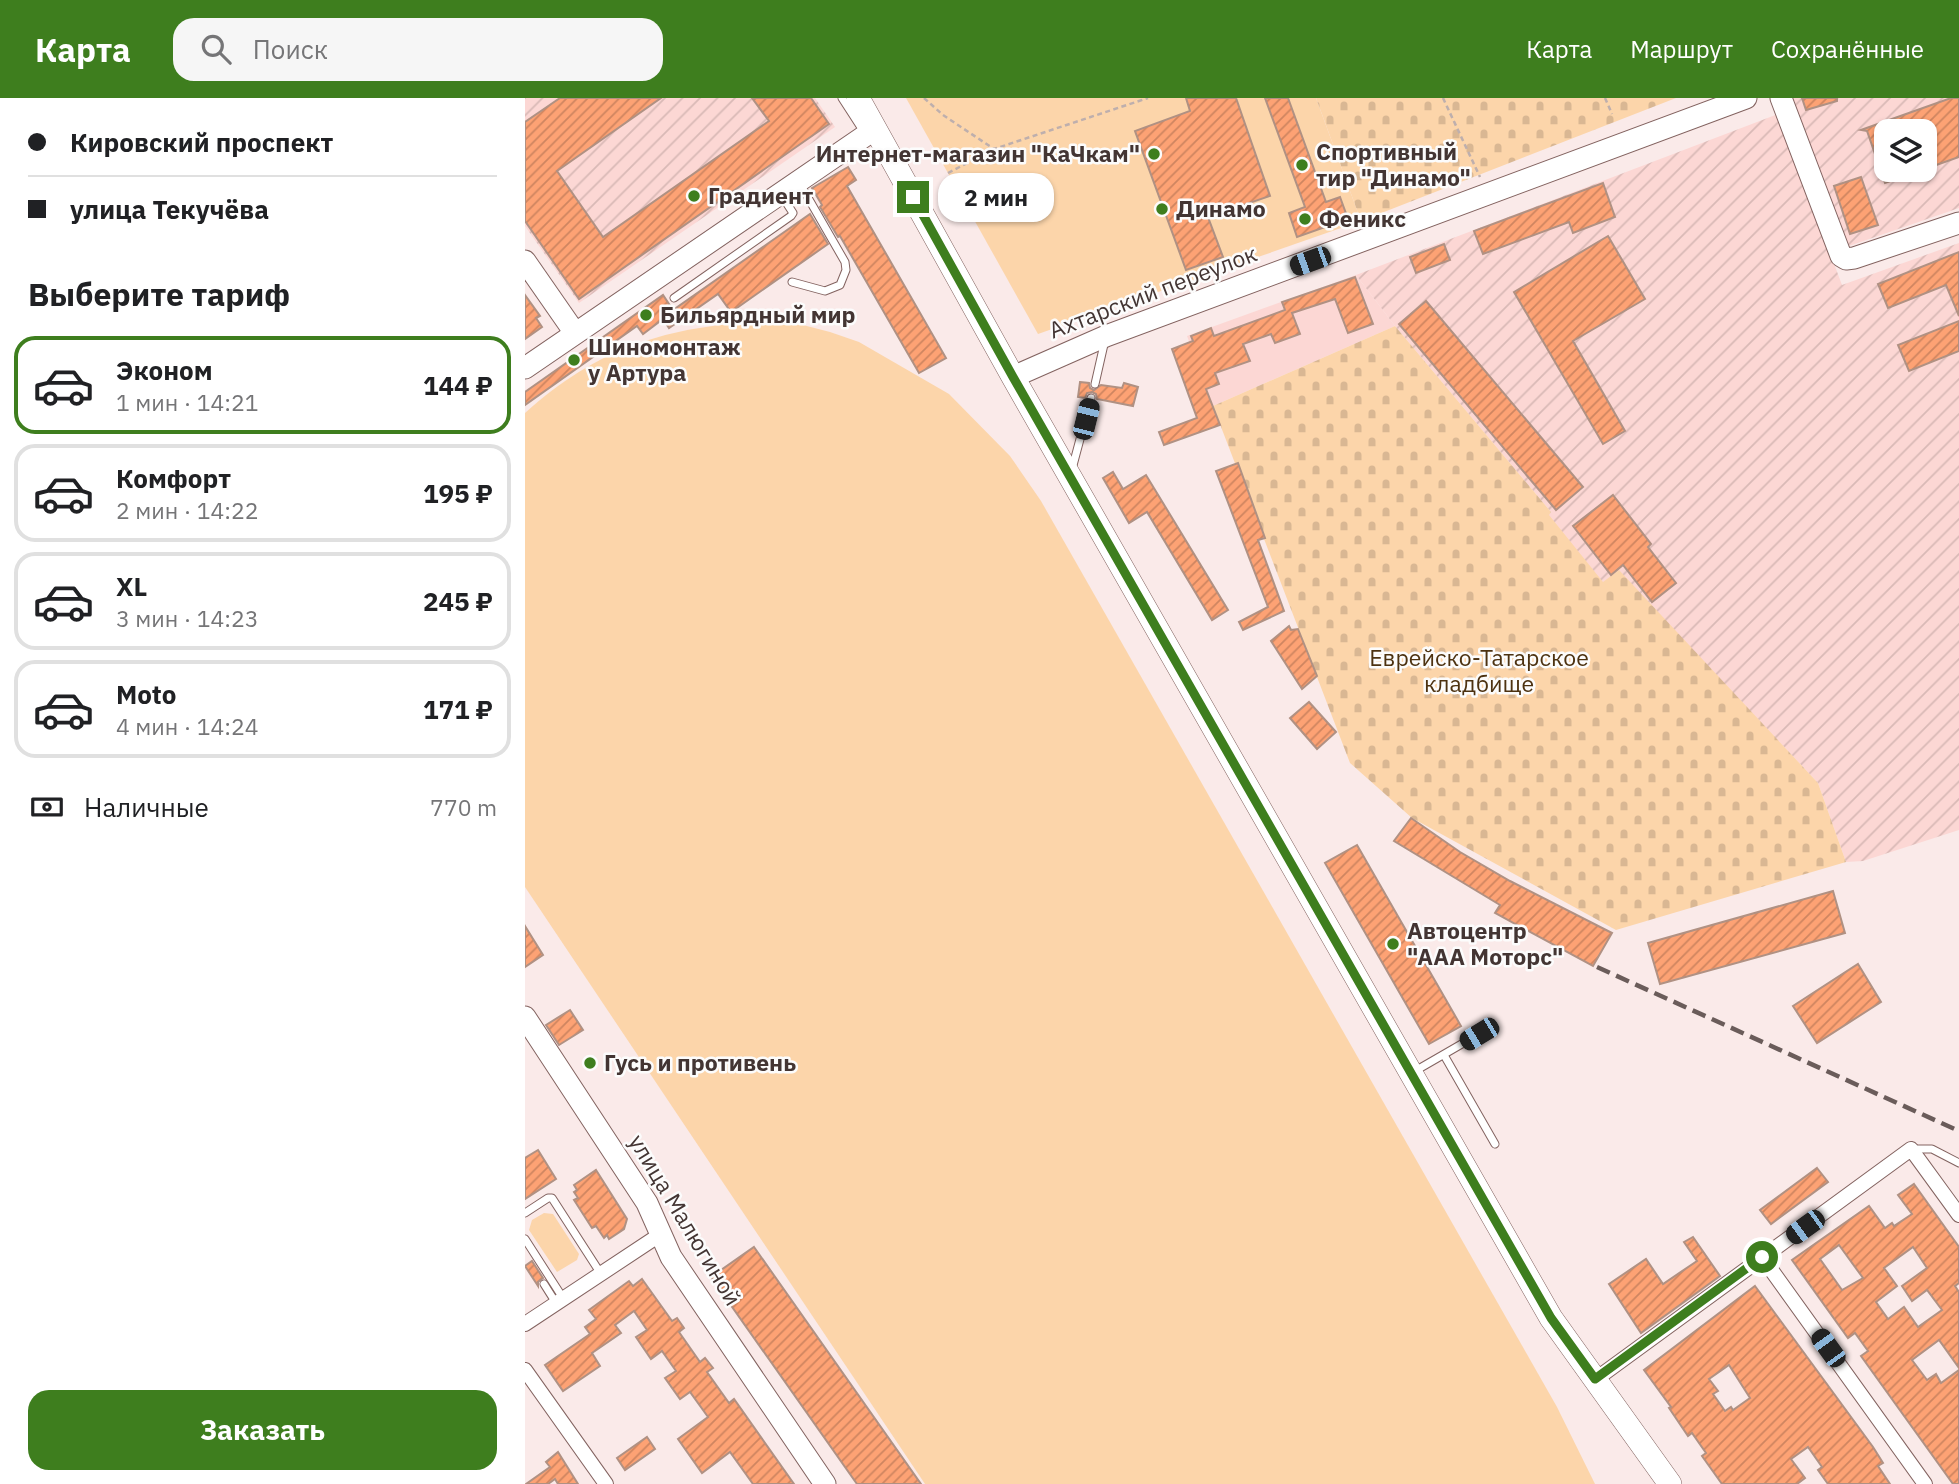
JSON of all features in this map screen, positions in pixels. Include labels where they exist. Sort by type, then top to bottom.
[{"type":"main road","points":[[858,98],[871,132],[1551,1318],[1670,1484]]},
{"type":"street","name":"Ахтарский переулок","points":[[1013,377],[1106,336],[1746,98]]},
{"type":"street","points":[[1781,98],[1841,256],[1846,259],[1959,223]]},
{"type":"street","points":[[525,368],[871,132]]},
{"type":"street","points":[[525,261],[575,333]]},
{"type":"street","name":"улица Малюгиной","points":[[525,1017],[647,1203],[671,1257],[825,1484]]},
{"type":"street","points":[[1595,1379],[1910,1149],[1959,1215]]},
{"type":"street","points":[[525,1324],[661,1234]]},
{"type":"street","points":[[1762,1257],[1925,1484]]},
{"type":"street","points":[[525,1370],[606,1484]]},
{"type":"lane","points":[[842,98],[871,132]]},
{"type":"lane","points":[[790,188],[845,262],[846,270],[840,285],[825,291],[792,282]]},
{"type":"lane","points":[[674,298],[791,216],[790,188]]},
{"type":"lane","points":[[1094,384],[1106,336]]},
{"type":"lane","points":[[1070,477],[1091,398]]},
{"type":"lane","points":[[1412,1074],[1479,1034]]},
{"type":"lane","points":[[1444,1055],[1495,1144]]},
{"type":"lane","points":[[1910,1149],[1932,1149],[1959,1163]]},
{"type":"lane","points":[[525,1213],[552,1198],[601,1274]]},
{"type":"lane","points":[[525,1240],[560,1301]]},
{"type":"lane","points":[[544,1284],[560,1301]]},
{"type":"path","points":[[924,98],[943,115],[994,149]]},
{"type":"path","points":[[948,173],[994,149],[1148,98]]},
{"type":"path","points":[[1443,98],[1487,194]]},
{"type":"path","points":[[1605,98],[1612,114]]},
{"type":"shaded area","points":[[525,98],[815,98],[835,127],[579,303],[525,226]]},
{"type":"shaded area","points":[[1793,98],[1959,98],[1959,208],[1849,246]]},
{"type":"shaded area","points":[[1778,114],[1842,285],[1959,243],[1959,830],[1863,861],[1846,862],[1818,783],[1618,571],[1603,583],[1548,515],[1551,512],[1395,326],[1356,275]]},
{"type":"shaded area","points":[[1356,275],[1395,326],[1213,406],[1187,336]]},
{"type":"green space","name":"Динамо","points":[[906,98],[1316,98],[1361,221],[1038,334]]},
{"type":"green space","points":[[1316,98],[1676,98],[1361,221]]},
{"type":"green space","points":[[765,322],[799,324],[859,342],[949,394],[1010,456],[1041,501],[1557,1407],[1595,1484],[925,1484],[525,887],[525,413],[579,372],[636,344],[697,328]]},
{"type":"green space","name":"Еврейско-Татарское кладбище","points":[[1395,326],[1551,512],[1549,515],[1603,582],[1619,570],[1818,783],[1846,862],[1616,930],[1412,818],[1350,763],[1213,406]]},
{"type":"green space","points":[[544,1213],[553,1214],[579,1254],[577,1260],[557,1272],[529,1230],[532,1220]]},
{"type":"building","name":"Градиент","points":[[560,98],[661,98],[557,171],[603,237],[769,121],[752,98],[811,98],[829,124],[579,299],[525,221],[525,122]]},
{"type":"building","points":[[1186,98],[1236,98],[1270,196],[1208,217],[1223,257],[1186,270],[1135,131],[1190,111]]},
{"type":"building","points":[[1265,98],[1288,98],[1326,202],[1340,197],[1348,219],[1297,237],[1289,213],[1305,207]]},
{"type":"building","points":[[1802,98],[1837,98],[1837,101],[1806,110]]},
{"type":"building","points":[[1951,98],[1959,98],[1959,157],[1937,165],[1937,119],[1892,119]]},
{"type":"building","points":[[1874,125],[1874,151],[1867,131],[1861,130]]},
{"type":"building","points":[[848,167],[856,180],[847,186],[946,358],[919,373],[840,236],[838,237],[820,207],[822,205],[812,188]]},
{"type":"building","points":[[1861,177],[1878,225],[1850,234],[1834,186]]},
{"type":"building","points":[[1603,183],[1615,217],[1573,233],[1569,222],[1483,254],[1474,231]]},
{"type":"building","points":[[810,214],[828,244],[731,312],[718,294],[669,328],[663,319],[643,334],[637,326],[525,405],[525,392],[663,295],[673,310]]},
{"type":"building","points":[[1608,236],[1645,299],[1573,341],[1625,431],[1603,444],[1514,292]]},
{"type":"building","points":[[1444,244],[1450,260],[1416,273],[1410,257]]},
{"type":"building","points":[[1959,252],[1959,316],[1946,285],[1888,308],[1878,284]]},
{"type":"building","points":[[1355,277],[1373,324],[1348,333],[1335,299],[1292,313],[1300,334],[1275,343],[1271,334],[1243,344],[1250,361],[1215,373],[1219,384],[1206,389],[1220,425],[1164,445],[1159,432],[1197,418],[1172,349],[1193,341],[1191,336],[1211,328],[1214,336],[1285,310],[1282,302]]},
{"type":"building","points":[[525,295],[540,316],[536,318],[542,327],[525,339]]},
{"type":"building","points":[[1426,301],[1583,487],[1556,510],[1399,324]]},
{"type":"building","points":[[1959,321],[1959,351],[1909,371],[1898,345]]},
{"type":"building","points":[[1080,382],[1089,383],[1094,390],[1101,385],[1122,388],[1124,383],[1138,387],[1133,406],[1097,399],[1092,392],[1087,393],[1085,398],[1078,397]]},
{"type":"building","points":[[1238,463],[1265,538],[1258,540],[1284,611],[1243,630],[1239,622],[1268,607],[1216,471]]},
{"type":"building","points":[[1113,472],[1123,489],[1146,475],[1228,610],[1212,620],[1147,512],[1129,523],[1103,478]]},
{"type":"building","points":[[1613,495],[1651,544],[1648,547],[1676,583],[1652,602],[1623,565],[1611,575],[1573,526]]},
{"type":"building","points":[[1289,626],[1291,630],[1298,629],[1317,676],[1302,689],[1271,641]]},
{"type":"building","points":[[1309,702],[1336,732],[1317,749],[1290,718]]},
{"type":"building","points":[[1411,818],[1460,852],[1510,881],[1612,933],[1593,966],[1495,913],[1500,905],[1394,841]]},
{"type":"building","name":"Автоцентр \"ААА Моторс\"","points":[[1357,845],[1461,1026],[1429,1044],[1325,863]]},
{"type":"building","points":[[1833,891],[1845,933],[1660,984],[1648,943]]},
{"type":"building","points":[[525,926],[543,955],[525,967]]},
{"type":"building","points":[[1858,964],[1881,1002],[1817,1043],[1793,1006]]},
{"type":"building","points":[[570,1010],[583,1030],[559,1045],[546,1025]]},
{"type":"building","points":[[538,1150],[556,1179],[525,1199],[525,1158]]},
{"type":"building","points":[[1817,1168],[1828,1182],[1771,1224],[1760,1210]]},
{"type":"building","points":[[596,1170],[627,1219],[624,1229],[609,1239],[607,1235],[604,1238],[596,1226],[592,1228],[574,1200],[578,1198],[574,1185]]},
{"type":"building","points":[[1914,1184],[1959,1247],[1959,1283],[1955,1286],[1959,1292],[1959,1368],[1939,1340],[1912,1360],[1927,1380],[1936,1374],[1941,1383],[1959,1370],[1959,1484],[1953,1484],[1861,1356],[1868,1351],[1855,1333],[1848,1338],[1792,1260],[1869,1206],[1885,1228],[1892,1223],[1894,1226],[1912,1214],[1898,1195]],"holes":[[[1839,1245],[1863,1278],[1842,1290],[1820,1259]],[[1913,1247],[1927,1268],[1902,1286],[1912,1301],[1927,1290],[1942,1310],[1918,1327],[1904,1307],[1888,1319],[1876,1302],[1897,1286],[1884,1268]]]},
{"type":"building","points":[[1693,1237],[1720,1276],[1641,1333],[1609,1284],[1646,1259],[1663,1284],[1697,1261],[1684,1242]]},
{"type":"building","points":[[754,1247],[921,1484],[857,1484],[711,1277]]},
{"type":"building","points":[[532,1261],[543,1278],[538,1282],[538,1286],[525,1266]]},
{"type":"building","points":[[642,1279],[672,1321],[677,1318],[684,1328],[679,1332],[700,1362],[705,1358],[713,1368],[707,1372],[729,1403],[734,1399],[794,1484],[753,1484],[730,1452],[702,1473],[678,1439],[708,1417],[690,1392],[680,1399],[665,1378],[676,1371],[662,1351],[651,1359],[636,1337],[647,1330],[634,1311],[615,1325],[621,1333],[592,1353],[600,1366],[563,1391],[545,1365],[590,1334],[585,1327],[596,1319],[589,1310],[629,1281],[633,1286]]},
{"type":"building","points":[[1755,1286],[1873,1447],[1883,1463],[1878,1466],[1890,1484],[1828,1484],[1818,1470],[1822,1467],[1808,1447],[1791,1459],[1805,1478],[1797,1484],[1722,1484],[1702,1456],[1706,1453],[1692,1433],[1688,1436],[1644,1370]],"holes":[[[1729,1365],[1750,1398],[1733,1410],[1731,1407],[1725,1411],[1713,1394],[1718,1391],[1709,1379]]]},
{"type":"building","points":[[647,1437],[655,1449],[625,1470],[617,1458]]},
{"type":"building","points":[[558,1452],[578,1484],[558,1484],[555,1479],[548,1484],[526,1484],[550,1467],[546,1462]]},
{"type":"railway","points":[[1597,967],[1959,1131]]},
{"type":"place","name":"Интернет-магазин \"КаЧкам\"","points":[[1154,154]]},
{"type":"place","name":"Спортивный тир \"Динамо\"","points":[[1302,165]]},
{"type":"place","name":"Градиент","points":[[694,196]]},
{"type":"place","name":"Динамо","points":[[1162,209]]},
{"type":"place","name":"Феникс","points":[[1305,219]]},
{"type":"place","name":"Бильярдный мир","points":[[646,315]]},
{"type":"place","name":"Шиномонтаж у Артура","points":[[574,360]]},
{"type":"place","name":"Автоцентр \"ААА Моторс\"","points":[[1393,944]]},
{"type":"place","name":"Гусь и противень","points":[[590,1063]]},
{"type":"route","points":[[913,197],[1013,377],[1551,1318],[1595,1379],[1762,1257]]}]
